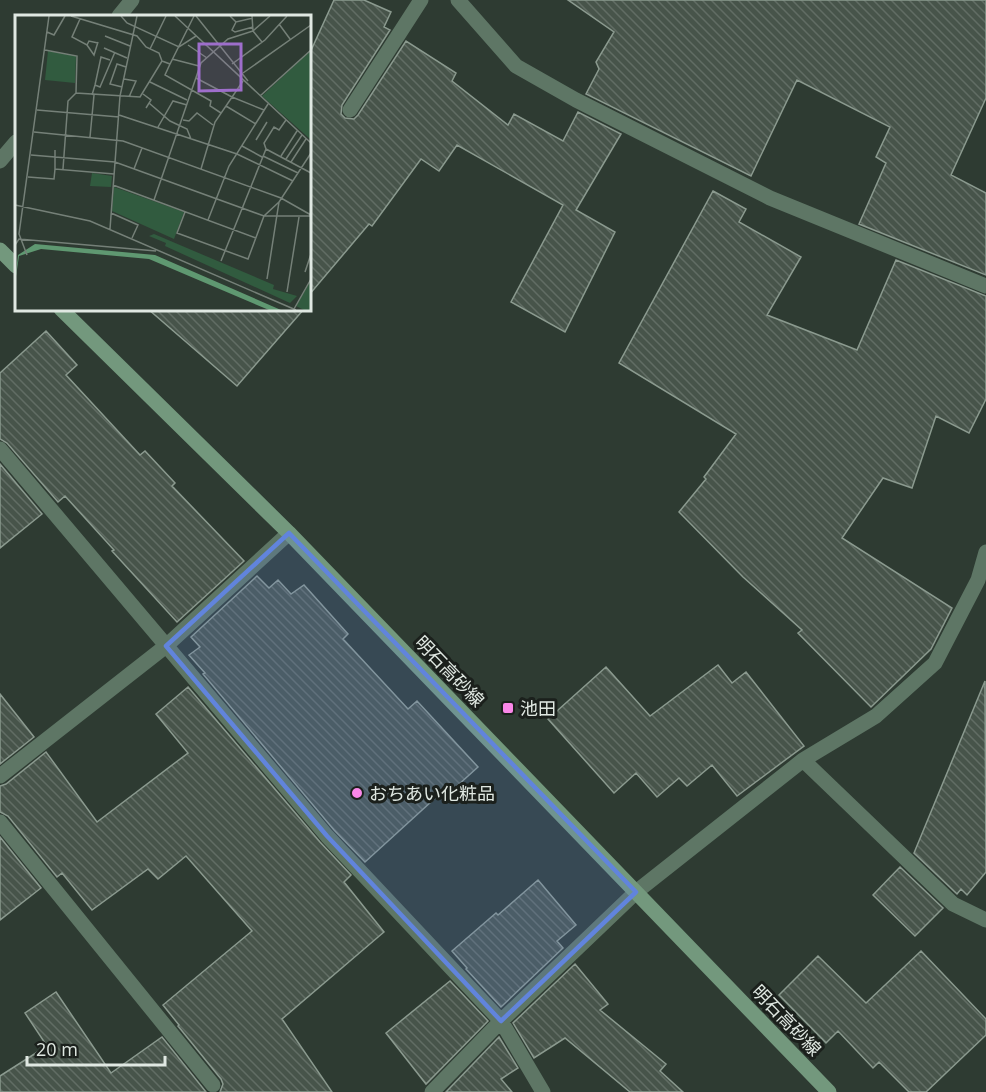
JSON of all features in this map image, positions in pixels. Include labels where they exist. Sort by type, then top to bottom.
[{"type":"main road","points":[[0,249],[15,265]]},
{"type":"main road","name":"明石高砂線","points":[[62,310],[289,533],[829,1092]]},
{"type":"street","points":[[120,15],[132,0]]},
{"type":"street","points":[[350,110],[421,0]]},
{"type":"street","points":[[458,0],[516,66],[576,100],[770,198],[986,286]]},
{"type":"street","points":[[0,161],[15,142]]},
{"type":"street","points":[[0,449],[327,836],[501,1021],[543,1092]]},
{"type":"street","points":[[0,776],[166,646],[289,533]]},
{"type":"street","points":[[432,1092],[501,1021],[636,892],[803,760],[876,716],[935,663],[982,580],[986,552]]},
{"type":"street","points":[[803,760],[953,904],[986,920]]},
{"type":"street","points":[[0,822],[213,1085]]},
{"type":"highlighted area","points":[[289,533],[636,892],[501,1021],[327,836],[166,646]]},
{"type":"building","points":[[334,0],[364,0],[391,12],[384,27],[390,30],[342,105],[341,114],[345,118],[354,119],[358,115],[406,41],[456,73],[452,81],[508,125],[514,114],[563,141],[578,112],[621,134],[576,210],[615,232],[565,332],[511,302],[563,205],[457,145],[439,171],[421,159],[372,226],[369,224],[310,294],[310,53]]},
{"type":"building","points":[[568,0],[986,0],[986,98],[951,175],[986,193],[986,275],[859,224],[886,163],[876,157],[890,127],[797,80],[751,176],[586,94],[599,69],[596,62],[614,32]]},
{"type":"building","points":[[713,191],[746,209],[739,222],[801,257],[767,315],[857,350],[896,260],[986,296],[986,399],[969,433],[936,416],[912,488],[883,478],[842,538],[952,608],[931,649],[871,707],[798,633],[802,630],[743,577],[679,512],[706,479],[704,477],[736,434],[619,363]]},
{"type":"building","points":[[149,310],[303,310],[237,386]]},
{"type":"building","points":[[46,331],[77,365],[66,375],[140,455],[145,451],[175,483],[172,486],[244,561],[177,622],[65,496],[58,502],[7,443],[0,439],[0,373]]},
{"type":"building","points":[[0,464],[42,514],[0,548]]},
{"type":"building","points":[[257,576],[269,588],[278,580],[291,594],[304,585],[348,634],[343,639],[408,709],[417,701],[478,767],[447,795],[443,791],[365,862],[334,830],[189,655],[200,647],[191,637]]},
{"type":"building","points":[[718,665],[732,683],[746,672],[804,746],[737,796],[712,765],[687,786],[679,778],[657,797],[636,773],[614,793],[548,719],[606,667],[650,716]]},
{"type":"building","points":[[985,681],[986,872],[967,895],[961,889],[957,894],[914,853]]},
{"type":"building","points":[[188,687],[320,842],[351,875],[344,882],[384,932],[282,1019],[332,1092],[220,1092],[223,1084],[221,1079],[163,1005],[252,931],[186,856],[158,879],[148,869],[92,910],[62,873],[57,877],[8,816],[0,812],[0,786],[6,784],[46,752],[97,822],[188,753],[156,714]]},
{"type":"building","points":[[0,694],[34,737],[0,764]]},
{"type":"building","points":[[0,837],[41,888],[0,920]]},
{"type":"building","points":[[900,867],[943,908],[915,936],[873,895]]},
{"type":"building","points":[[538,880],[576,925],[557,941],[563,948],[501,1007],[452,951]]},
{"type":"building","points":[[921,951],[986,1019],[986,1035],[926,1092],[909,1092],[879,1062],[873,1068],[838,1031],[826,1043],[779,995],[818,956],[866,1003]]},
{"type":"building","points":[[575,964],[608,1004],[600,1010],[666,1064],[660,1071],[683,1092],[630,1092],[565,1038],[534,1058],[513,1023]]},
{"type":"building","points":[[450,981],[488,1021],[426,1084],[386,1033]]},
{"type":"building","points":[[56,992],[111,1073],[162,1037],[206,1092],[0,1092],[0,1076],[47,1046],[25,1013]]},
{"type":"building","points":[[499,1037],[518,1068],[501,1079],[512,1092],[446,1092]]},
{"type":"place","name":"池田","points":[[508,708]]},
{"type":"place","name":"おちあい化粧品","points":[[357,793]]}]
